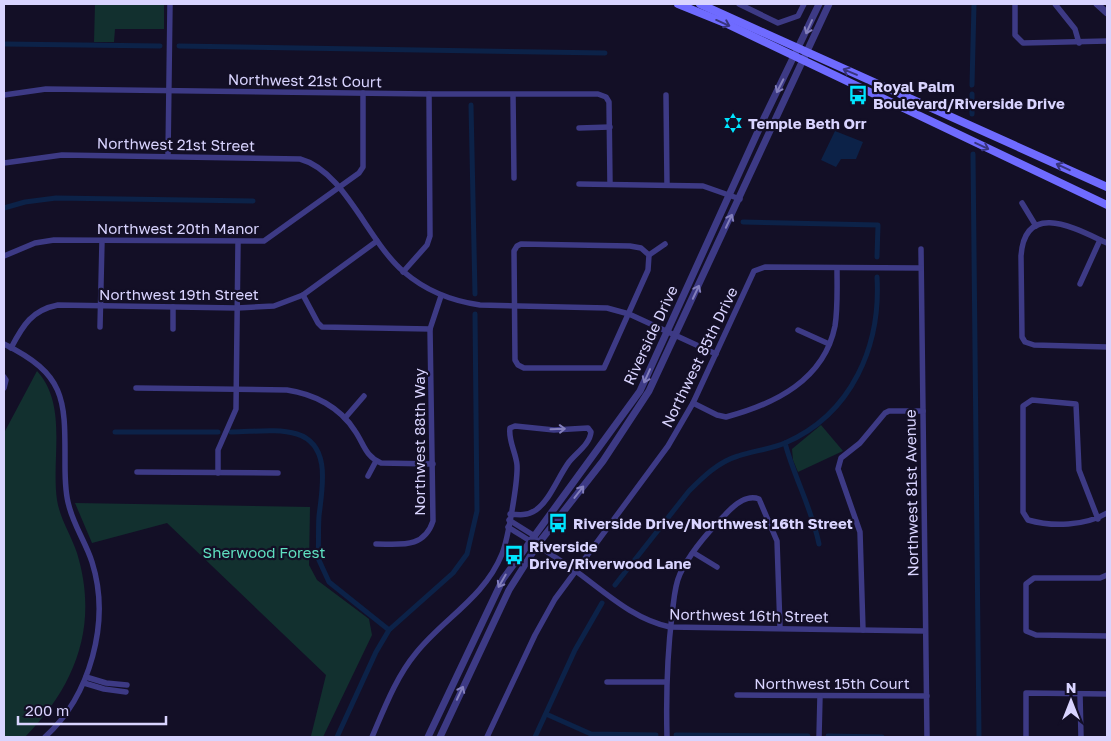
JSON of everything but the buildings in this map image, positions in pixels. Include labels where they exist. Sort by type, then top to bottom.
[{"type":"main road","points":[[678,4],[797,53]]},
{"type":"main road","points":[[700,4],[1107,205]]},
{"type":"main road","points":[[805,57],[1107,187]]},
{"type":"street","points":[[168,156],[170,4]]},
{"type":"street","points":[[739,4],[778,23],[798,16],[804,4]]},
{"type":"street","name":"Riverside Drive","points":[[428,737],[486,609],[503,579],[531,538],[640,391],[819,4]]},
{"type":"street","name":"Riverside Drive","points":[[440,737],[509,590],[538,544],[630,423],[658,375],[829,4]]},
{"type":"street","points":[[1015,4],[1015,35],[1023,43],[1107,42]]},
{"type":"street","points":[[1055,4],[1075,29],[1079,43]]},
{"type":"street","points":[[1098,4],[1107,13]]},
{"type":"street","name":"Northwest 21st Court","points":[[4,95],[46,89],[513,95],[598,94],[606,97],[609,102],[610,127]]},
{"type":"street","name":"Northwest 20th Manor","points":[[4,256],[35,243],[54,240],[238,243],[264,241],[360,173],[363,167],[363,93]]},
{"type":"street","points":[[404,272],[427,245],[430,236],[429,94]]},
{"type":"street","points":[[513,95],[514,178]]},
{"type":"street","points":[[666,95],[667,185]]},
{"type":"street","points":[[579,128],[610,127],[610,184]]},
{"type":"street","name":"Northwest 21st Street","points":[[4,163],[62,155],[300,159],[321,167],[377,241],[404,272],[441,296],[480,305],[607,308],[629,314],[716,354]]},
{"type":"street","points":[[579,184],[703,186],[740,199]]},
{"type":"street","points":[[1022,203],[1036,226]]},
{"type":"street","points":[[1107,243],[1066,224],[1048,222],[1036,226],[1030,231],[1022,247],[1022,337],[1025,342],[1034,345],[1107,347]]},
{"type":"street","points":[[1080,284],[1100,240]]},
{"type":"street","points":[[100,327],[102,241]]},
{"type":"street","name":"Northwest 19th Street","points":[[11,348],[25,323],[34,313],[46,307],[58,305],[237,308],[274,306],[303,295],[377,241]]},
{"type":"street","points":[[218,473],[218,450],[236,409],[238,243]]},
{"type":"street","points":[[521,244],[630,246],[641,248],[649,255],[648,270],[604,368],[524,368],[518,365],[515,360],[514,306],[514,251],[517,246],[521,244]]},
{"type":"street","points":[[649,255],[665,244]]},
{"type":"street","name":"Northwest 81st Avenue","points":[[921,249],[927,737]]},
{"type":"street","name":"Northwest 85th Drive","points":[[487,737],[534,635],[575,570],[668,446],[694,403],[754,272],[760,268],[837,268]]},
{"type":"street","points":[[694,403],[717,415],[726,417],[771,402],[794,389],[815,368],[829,344],[835,325],[837,268],[921,268]]},
{"type":"street","points":[[303,295],[318,324],[322,327],[430,329]]},
{"type":"street","name":"Northwest 88th Way","points":[[376,544],[409,545],[425,537],[433,521],[430,329],[441,296]]},
{"type":"street","points":[[172,329],[173,307]]},
{"type":"street","points":[[798,330],[829,344]]},
{"type":"street","points":[[4,344],[33,360],[46,370],[62,398],[65,416],[65,480],[68,505],[92,563],[97,585],[98,624],[85,680],[66,715],[45,737]]},
{"type":"street","points":[[4,377],[6,380],[4,388]]},
{"type":"street","points":[[136,388],[303,392],[332,406],[345,418],[354,429],[365,450],[376,461],[381,463],[433,464]]},
{"type":"street","points":[[345,418],[364,396]]},
{"type":"street","points":[[1098,519],[1079,470],[1076,404],[1032,400],[1023,406],[1023,512],[1028,520],[1036,523],[1083,523],[1098,519],[1107,513]]},
{"type":"street","points":[[863,630],[860,532],[838,469],[838,463],[841,458],[860,443],[885,413],[889,411],[923,411]]},
{"type":"street","points":[[372,737],[409,662],[425,643],[464,608],[487,582],[503,552],[509,517],[517,480],[516,453],[509,435],[510,428],[515,426],[554,430],[584,427],[591,432],[589,441],[563,470],[544,503],[531,513],[509,517]]},
{"type":"street","points":[[368,476],[376,461]]},
{"type":"street","points":[[137,472],[278,473]]},
{"type":"street","points":[[667,737],[666,682],[670,627],[679,576],[694,553],[728,511],[747,498],[759,499],[777,541],[780,628]]},
{"type":"street","name":"Northwest 16th Street","points":[[509,517],[538,544],[647,621],[670,627],[925,631]]},
{"type":"street","name":"Northwest 16th Street","points":[[508,527],[531,538]]},
{"type":"street","points":[[694,553],[717,567]]},
{"type":"street","points":[[1107,575],[1100,578],[1034,578],[1026,584],[1026,631],[1036,635],[1107,636]]},
{"type":"street","points":[[85,680],[104,689],[126,688]]},
{"type":"street","points":[[608,682],[666,682]]},
{"type":"street","points":[[1026,737],[1026,693],[1107,694]]},
{"type":"street","points":[[1080,694],[1081,737]]},
{"type":"street","name":"Northwest 15th Court","points":[[738,695],[927,696]]},
{"type":"street","points":[[819,737],[820,696]]},
{"type":"green space","points":[[95,4],[164,4],[164,29],[115,29],[114,42],[94,42]]},
{"type":"green space","points":[[37,371],[47,385],[55,416],[57,500],[77,553],[83,579],[84,629],[70,675],[43,717],[25,737],[4,737],[4,433]]},
{"type":"green space","points":[[821,425],[843,451],[798,472],[793,460],[792,449]]},
{"type":"green space","name":"Sherwood Forest","points":[[75,503],[310,507],[309,565],[317,580],[369,619],[372,635],[323,737],[311,736],[326,675],[167,523],[92,543]]},
{"type":"water","points":[[835,131],[863,142],[856,159],[841,159],[836,167],[821,160]]},
{"type":"waterway","points":[[972,85],[974,4]]},
{"type":"waterway","points":[[4,44],[160,46]]},
{"type":"waterway","points":[[179,46],[605,53]]},
{"type":"waterway","points":[[972,94],[972,114]]},
{"type":"waterway","points":[[471,105],[475,294]]},
{"type":"waterway","points":[[973,154],[979,737]]},
{"type":"waterway","points":[[4,208],[25,202],[56,198],[253,201]]},
{"type":"waterway","points":[[743,222],[878,225],[877,257]]},
{"type":"waterway","points":[[615,585],[689,491],[700,480],[724,462],[744,454],[780,445],[808,430],[828,415],[845,396],[858,375],[874,328],[877,303],[877,277]]},
{"type":"waterway","points":[[337,737],[376,652],[389,630],[453,573],[467,554],[477,511],[475,314]]},
{"type":"waterway","points":[[115,432],[218,432]]},
{"type":"waterway","points":[[231,432],[289,432],[308,440],[316,448],[320,458],[323,481],[319,516],[318,558],[329,582],[389,630]]},
{"type":"waterway","points":[[785,443],[812,518],[819,544]]},
{"type":"waterway","points":[[535,737],[575,650],[602,603]]},
{"type":"waterway","points":[[546,714],[591,734],[656,735]]},
{"type":"waterway","points":[[676,735],[808,736]]},
{"type":"waterway","points":[[828,736],[882,737]]},
{"type":"place","name":"Royal Palm Boulevard/Riverside Drive","points":[[858,95]]},
{"type":"place","name":"Temple Beth Orr","points":[[733,123]]},
{"type":"place","name":"Riverside Drive/Northwest 16th Street","points":[[558,523]]},
{"type":"place","name":"Riverside Drive/Riverwood Lane","points":[[514,555]]}]
